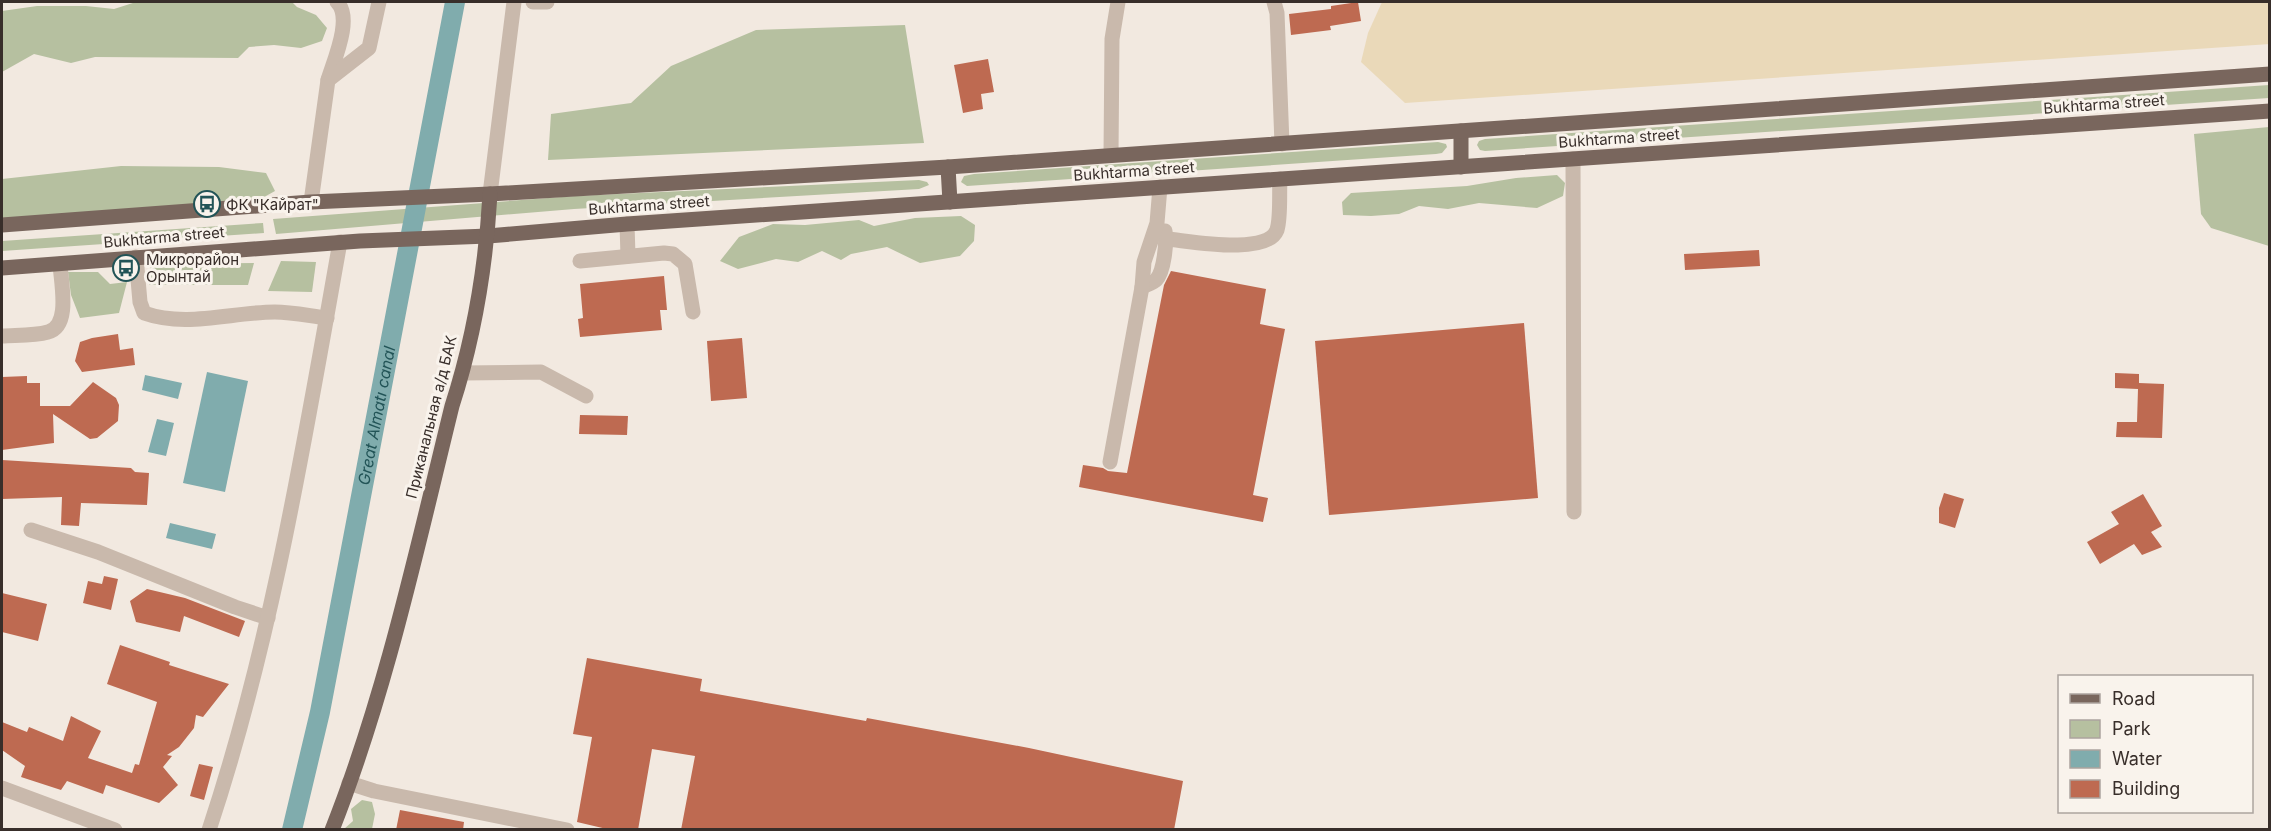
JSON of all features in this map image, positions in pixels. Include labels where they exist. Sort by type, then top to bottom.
[{"type":"main road","name":"Bukhtarma street","points":[[2,225],[311,202],[490,194],[948,167],[2270,74]]},
{"type":"main road","name":"Bukhtarma street","points":[[2,268],[340,242],[488,236],[627,224],[2270,111]]},
{"type":"main road","points":[[1461,131],[1461,167]]},
{"type":"main road","points":[[948,167],[950,202]]},
{"type":"main road","name":"Приканальная а/д БАК","points":[[332,830],[350,783],[397,627],[462,373],[488,236],[490,194]]},
{"type":"street","points":[[311,202],[328,80],[345,22],[337,2]]},
{"type":"street","points":[[328,80],[369,48],[379,2]]},
{"type":"street","name":"Приканальная а/д БАК","points":[[490,194],[514,2]]},
{"type":"street","points":[[533,2],[547,2]]},
{"type":"street","points":[[1111,154],[1112,39],[1118,2]]},
{"type":"street","points":[[1274,2],[1277,12],[1282,144]]},
{"type":"street","points":[[1573,159],[1574,512]]},
{"type":"street","points":[[1167,239],[1236,245],[1262,244],[1277,230],[1280,179]]},
{"type":"street","points":[[1110,462],[1142,286],[1144,262],[1157,223],[1160,187]]},
{"type":"street","points":[[1142,286],[1156,280],[1160,272],[1167,239],[1165,232],[1157,223]]},
{"type":"street","points":[[627,224],[628,256]]},
{"type":"street","points":[[208,830],[231,764],[268,618],[340,242]]},
{"type":"street","points":[[580,261],[673,254],[685,264],[693,312]]},
{"type":"street","points":[[136,257],[140,302],[144,313],[157,318],[182,319],[276,312],[327,318]]},
{"type":"street","points":[[2,336],[48,332],[57,328],[63,319],[60,264]]},
{"type":"street","points":[[462,373],[541,372],[586,396]]},
{"type":"street","points":[[31,530],[98,552],[268,618]]},
{"type":"street","points":[[350,783],[374,791],[567,830]]},
{"type":"street","points":[[2,788],[114,830]]},
{"type":"green space","points":[[136,2],[292,2],[297,7],[316,15],[327,28],[322,41],[301,48],[274,45],[249,47],[238,58],[95,57],[71,63],[34,54],[2,72],[2,11],[37,6],[86,6],[114,9]]},
{"type":"green space","points":[[905,25],[924,143],[548,160],[551,114],[631,103],[671,66],[756,30]]},
{"type":"green space","points":[[2269,85],[2269,98],[1485,151],[1480,150],[1477,145],[1479,141],[1485,139]]},
{"type":"green space","points":[[2270,127],[2269,246],[2211,228],[2201,214],[2194,134]]},
{"type":"green space","points":[[1438,142],[1446,144],[1447,147],[1442,153],[1436,154],[967,186],[961,182],[964,176],[974,174]]},
{"type":"green space","points":[[121,166],[219,167],[266,173],[275,191],[257,201],[2,220],[2,179]]},
{"type":"green space","points":[[1557,175],[1565,183],[1563,196],[1537,208],[1479,203],[1448,209],[1419,206],[1399,214],[1343,215],[1342,202],[1351,193],[1467,186],[1516,178]]},
{"type":"green space","points":[[919,180],[929,185],[919,189],[574,209],[276,234],[273,219],[575,196]]},
{"type":"green space","points":[[961,216],[975,225],[974,241],[960,256],[920,263],[887,247],[851,254],[841,260],[822,251],[798,262],[776,259],[738,269],[720,261],[739,237],[773,224],[805,225],[859,220],[874,226],[915,218]]},
{"type":"green space","points":[[263,223],[264,233],[2,251],[2,241]]},
{"type":"green space","points":[[281,261],[316,262],[312,292],[268,291]]},
{"type":"green space","points":[[254,263],[248,285],[149,285],[150,264]]},
{"type":"green space","points":[[68,272],[98,272],[110,284],[127,282],[119,313],[80,318],[71,295]]},
{"type":"green space","points":[[362,800],[372,802],[375,814],[372,829],[344,829],[353,821],[351,809]]},
{"type":"sand","points":[[1382,2],[2269,2],[2270,44],[1405,103],[1361,62],[1368,33]]},
{"type":"water","points":[[207,372],[248,381],[225,492],[183,483]]},
{"type":"water","points":[[145,375],[182,383],[178,399],[142,390]]},
{"type":"water","points":[[157,419],[174,423],[166,456],[148,452]]},
{"type":"water","points":[[170,523],[216,534],[212,549],[166,538]]},
{"type":"building","points":[[1358,2],[1361,21],[1330,26],[1331,30],[1291,35],[1289,14],[1331,9],[1331,6]]},
{"type":"building","points":[[988,59],[994,92],[981,94],[983,109],[963,113],[954,65]]},
{"type":"building","points":[[1759,250],[1760,266],[1685,270],[1684,254]]},
{"type":"building","points":[[1171,271],[1266,289],[1260,324],[1285,329],[1253,495],[1268,498],[1263,522],[1079,487],[1083,465],[1127,473],[1164,285]]},
{"type":"building","points":[[664,276],[667,310],[660,310],[662,330],[580,337],[578,319],[583,318],[580,284]]},
{"type":"building","points":[[1524,323],[1538,498],[1329,515],[1315,341]]},
{"type":"building","points":[[118,334],[120,350],[133,348],[135,365],[82,372],[75,361],[80,342]]},
{"type":"building","points":[[742,338],[747,398],[711,401],[707,341]]},
{"type":"building","points":[[2115,373],[2139,374],[2139,383],[2164,384],[2162,438],[2116,437],[2117,422],[2137,422],[2138,389],[2115,388]]},
{"type":"building","points":[[27,376],[27,383],[40,383],[40,406],[70,406],[93,382],[116,398],[119,405],[118,421],[97,438],[90,439],[53,414],[54,443],[2,450],[2,377]]},
{"type":"building","points":[[580,415],[628,416],[627,435],[579,434]]},
{"type":"building","points":[[2,460],[131,468],[135,472],[149,473],[147,505],[81,503],[79,526],[61,525],[62,497],[2,499]]},
{"type":"building","points":[[1944,493],[1964,499],[1955,528],[1939,523],[1939,508]]},
{"type":"building","points":[[2143,494],[2162,526],[2151,532],[2162,547],[2142,555],[2134,544],[2100,564],[2087,542],[2119,524],[2111,512]]},
{"type":"building","points":[[104,576],[118,579],[111,610],[83,603],[88,581],[102,584]]},
{"type":"building","points":[[147,589],[185,598],[245,621],[239,637],[184,616],[180,632],[136,622],[130,601]]},
{"type":"building","points":[[2,593],[47,604],[38,641],[2,632]]},
{"type":"building","points":[[120,645],[170,662],[169,665],[229,684],[203,717],[196,715],[194,728],[179,747],[167,755],[172,756],[163,767],[178,785],[159,803],[106,785],[103,794],[67,781],[61,790],[21,777],[25,766],[2,750],[2,722],[27,732],[29,727],[63,741],[71,716],[101,731],[88,758],[132,773],[135,764],[139,765],[157,702],[107,684]]},
{"type":"building","points":[[587,658],[702,679],[700,691],[866,721],[867,718],[1029,748],[1183,781],[1174,830],[681,830],[695,756],[652,749],[638,830],[611,830],[577,822],[592,737],[573,734]]},
{"type":"building","points":[[199,764],[213,767],[204,800],[190,796]]},
{"type":"building","points":[[400,810],[464,822],[463,830],[396,830]]},
{"type":"waterway","name":"Great Almatı canal","points":[[292,830],[320,712],[455,2]]},
{"type":"place","name":"ФК \"Кайрат\"","points":[[207,204]]},
{"type":"place","name":"Микрорайон Орынтай","points":[[126,268]]}]
